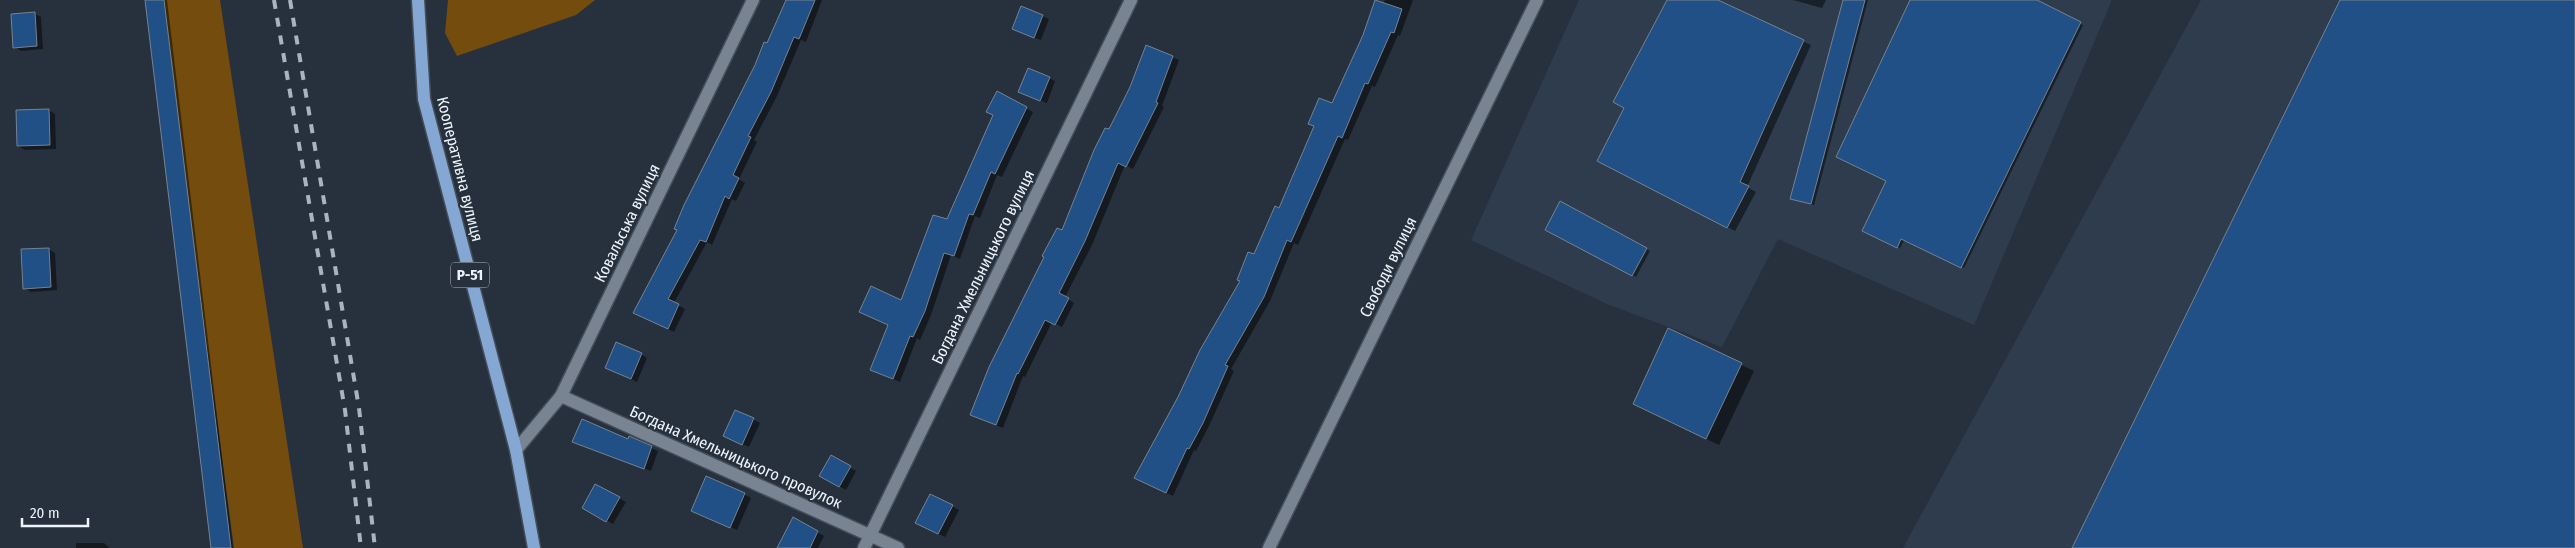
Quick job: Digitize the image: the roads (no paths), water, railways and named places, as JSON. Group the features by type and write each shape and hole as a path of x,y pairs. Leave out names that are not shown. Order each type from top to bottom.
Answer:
{"main road":[{"name":"Кооперативна вулиця","path":"418,0 424,99 516,450 534,548"}],"street":[{"name":"Ковальська вулиця","path":"516,450 561,396 753,0"},
{"name":"Богдана Хмельницького вулиця","path":"864,548 1131,0"},
{"name":"Свободи вулиця","path":"1269,548 1537,0"},
{"name":"Богдана Хмельницького провулок","path":"561,396 898,548"}],"railway":[{"path":"274,0 345,410 361,548"},
{"path":"290,0 359,408 375,548"}]}
